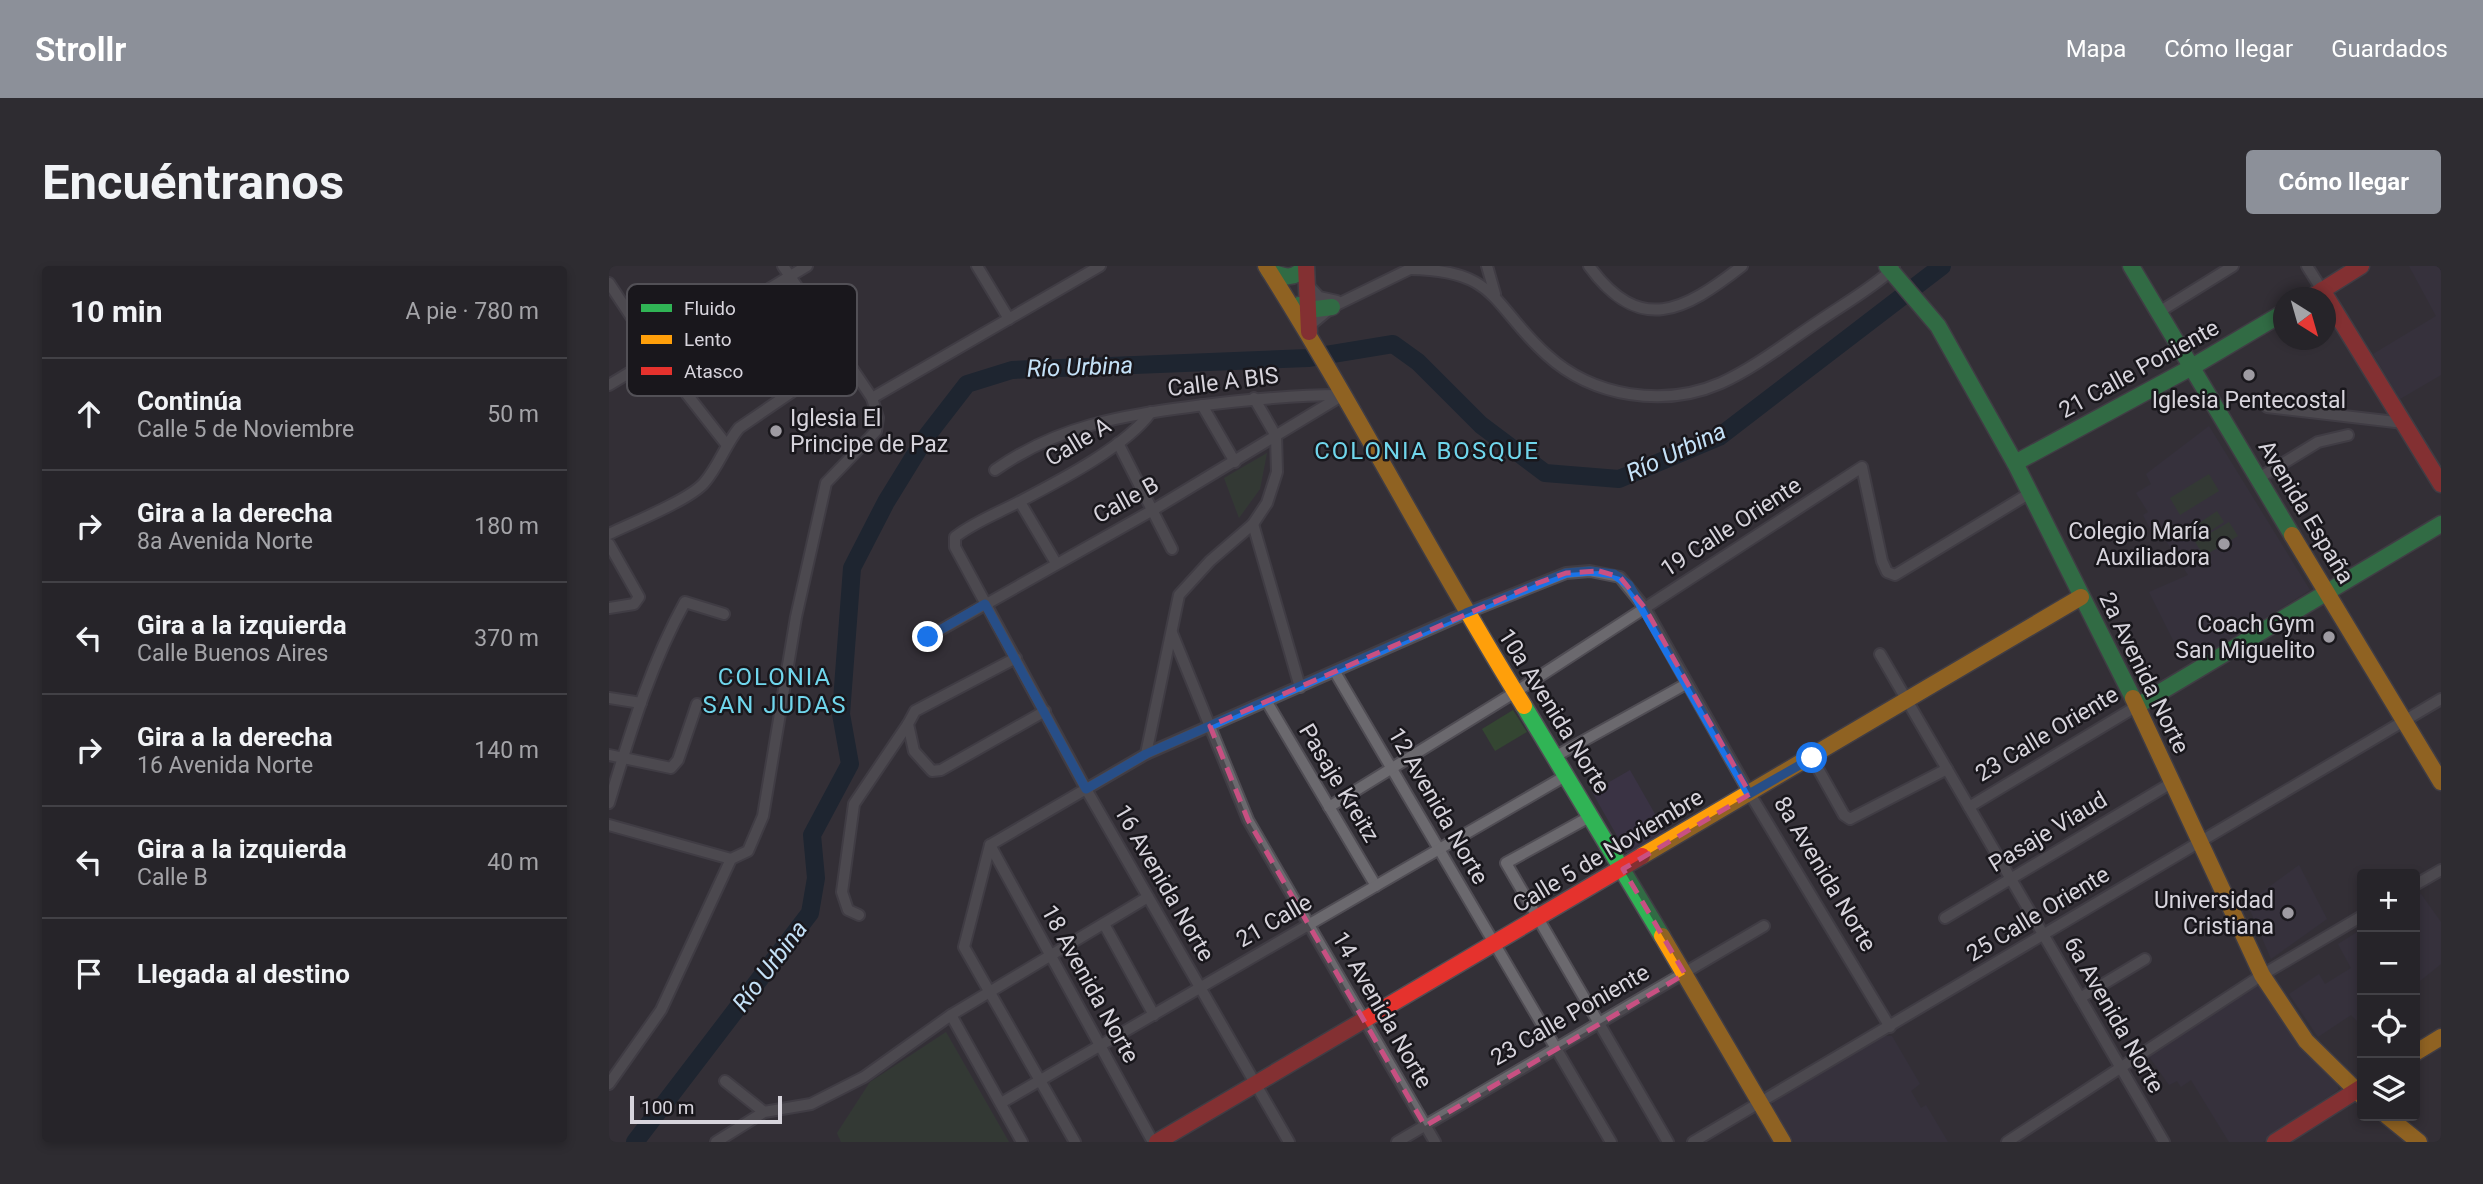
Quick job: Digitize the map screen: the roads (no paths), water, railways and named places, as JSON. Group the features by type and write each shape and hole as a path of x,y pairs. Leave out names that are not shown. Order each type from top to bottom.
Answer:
{"main road":[{"name":"Avenida España","path":"2131,266 2441,782"},
{"path":"2327,287 2361,266"},
{"path":"1268,268 1286,278 1306,271 1310,333"},
{"name":"10a Avenida Norte","path":"1268,268 1310,333 1466,613 1556,756 1783,1142"},
{"name":"2a Avenida Norte","path":"1894,271 1926,312 1977,393 2015,463 2137,706 2262,975 2306,1041 2357,1088"},
{"path":"1283,293 1308,308 1332,307"},
{"name":"21 Calle Poniente","path":"2015,463 2192,367 2273,319"},
{"path":"2336,323 2404,423 2441,484"},
{"path":"2328,593 2441,524"},
{"name":"23 Calle Oriente","path":"2137,706 2328,593"},
{"name":"Calle 5 de Noviembre","path":"1155,1142 1495,945 2081,597"},
{"path":"2420,1051 2441,1037"},
{"path":"2275,1142 2357,1093"},
{"path":"2393,1121 2419,1142"}],"street":[{"path":"767,284 787,271 807,266"},
{"path":"977,266 1009,319"},
{"path":"872,398 1100,266"},
{"path":"1487,266 1495,295"},
{"path":"1589,266 1614,295 1627,304 1661,311 1681,307 1698,298 1742,266"},
{"path":"2159,312 2234,266"},
{"path":"2307,266 2314,287"},
{"path":"1310,333 1332,307 1412,267 1455,274 1495,295 1546,355 1572,374 1603,389 1646,397 1685,394 1722,383 1894,271"},
{"path":"1306,271 1314,294 1324,300 1349,298"},
{"path":"609,283 627,310"},
{"path":"609,385 627,374"},
{"path":"609,825 731,859 748,852 763,816 796,617 826,483 876,431 878,418 872,398 857,377"},
{"name":"Calle A BIS","path":"995,470 1021,452 1110,418 1254,398 1343,395"},
{"name":"Calle B","path":"928,637 1153,510 1343,395"},
{"path":"688,396 726,444"},
{"path":"609,534 702,486 714,470 726,444 739,428 786,396"},
{"path":"1146,754 1179,595 1210,561 1253,524 1267,503 1277,472 1276,436 1254,398"},
{"path":"1202,405 1235,462"},
{"path":"2266,407 2404,423"},
{"name":"Calle A","path":"1020,502 1137,430 1151,412"},
{"path":"2259,478 2318,442 2348,435"},
{"path":"1118,443 1172,549"},
{"name":"19 Calle Oriente","path":"1329,807 1517,691 1862,467 1884,567 1895,575 2030,493"},
{"path":"1020,502 1056,564"},
{"name":"16 Avenida Norte","path":"1020,502 955,537 955,547 1086,789 1289,1142"},
{"path":"1253,524 1300,687"},
{"path":"609,544 639,597 634,604 609,608"},
{"name":"8a Avenida Norte","path":"1466,613 1566,573 1607,573 1625,581 1645,608 1749,794 1891,1027"},
{"path":"609,803 641,703 667,634 685,602 724,614"},
{"path":"1075,1142 964,947 990,845 1146,754 1466,613"},
{"name":"14 Avenida Norte","path":"1172,632 1248,820 1435,1142"},
{"name":"6a Avenida Norte","path":"1881,654 2121,1069 2158,1140"},
{"path":"859,915 848,910 842,892 854,804 915,711 1016,658"},
{"name":"12 Avenida Norte","path":"1335,672 1611,1142"},
{"path":"1556,756 1686,684"},
{"path":"609,698 641,703"},
{"name":"25 Calle Oriente","path":"1693,1142 2441,699"},
{"name":"Pasaje Kreitz","path":"1267,702 1376,886"},
{"path":"609,755 671,768 678,760 697,704"},
{"name":"23 Calle Oriente","path":"1969,807 2137,706"},
{"path":"908,724 914,751 932,771 941,770 1045,711"},
{"path":"1812,758 1844,815 1850,819 1947,769"},
{"name":"21 Calle","path":"1001,1103 1567,775"},
{"name":"Pasaje Viaud","path":"1945,918 2173,782"},
{"path":"1591,816 1506,863 1668,1142"},
{"name":"18 Avenida Norte","path":"990,845 1155,1142"},
{"path":"609,1084 661,1010 731,859"},
{"path":"2420,882 2441,870"},
{"path":"716,1142 764,1112 818,1101 864,1077 951,1015 1148,897"},
{"path":"2007,1142 2262,975 2357,919"},
{"path":"1104,924 1154,1014"},
{"name":"23 Calle Poniente","path":"1397,1142 1764,926"},
{"path":"2080,999 2144,959"},
{"path":"951,1015 1022,1142"},
{"path":"725,1081 764,1112"},
{"path":"1279,1142 1280,1128"}],"waterway":[{"name":"Río Urbina","path":"635,1142 810,913 816,878 812,835 850,764 841,714 852,568 886,502 926,437 967,384 1012,370 1308,358 1393,344 1418,362 1481,425 1545,473 1619,479 1719,437 1942,266"}],"place":[{"name":"Iglesia Pentecostal","path":"2249,375"},
{"name":"Iglesia El Principe de Paz","path":"776,431"},
{"name":"Colegio María Auxiliadora","path":"2224,544"},
{"name":"Coach Gym San Miguelito","path":"2329,637"},
{"name":"Universidad Cristiana","path":"2288,913"}],"district":[{"name":"COLONIA BOSQUE","path":"1427,451"},
{"name":"COLONIA SAN JUDAS","path":"775,691"}]}
